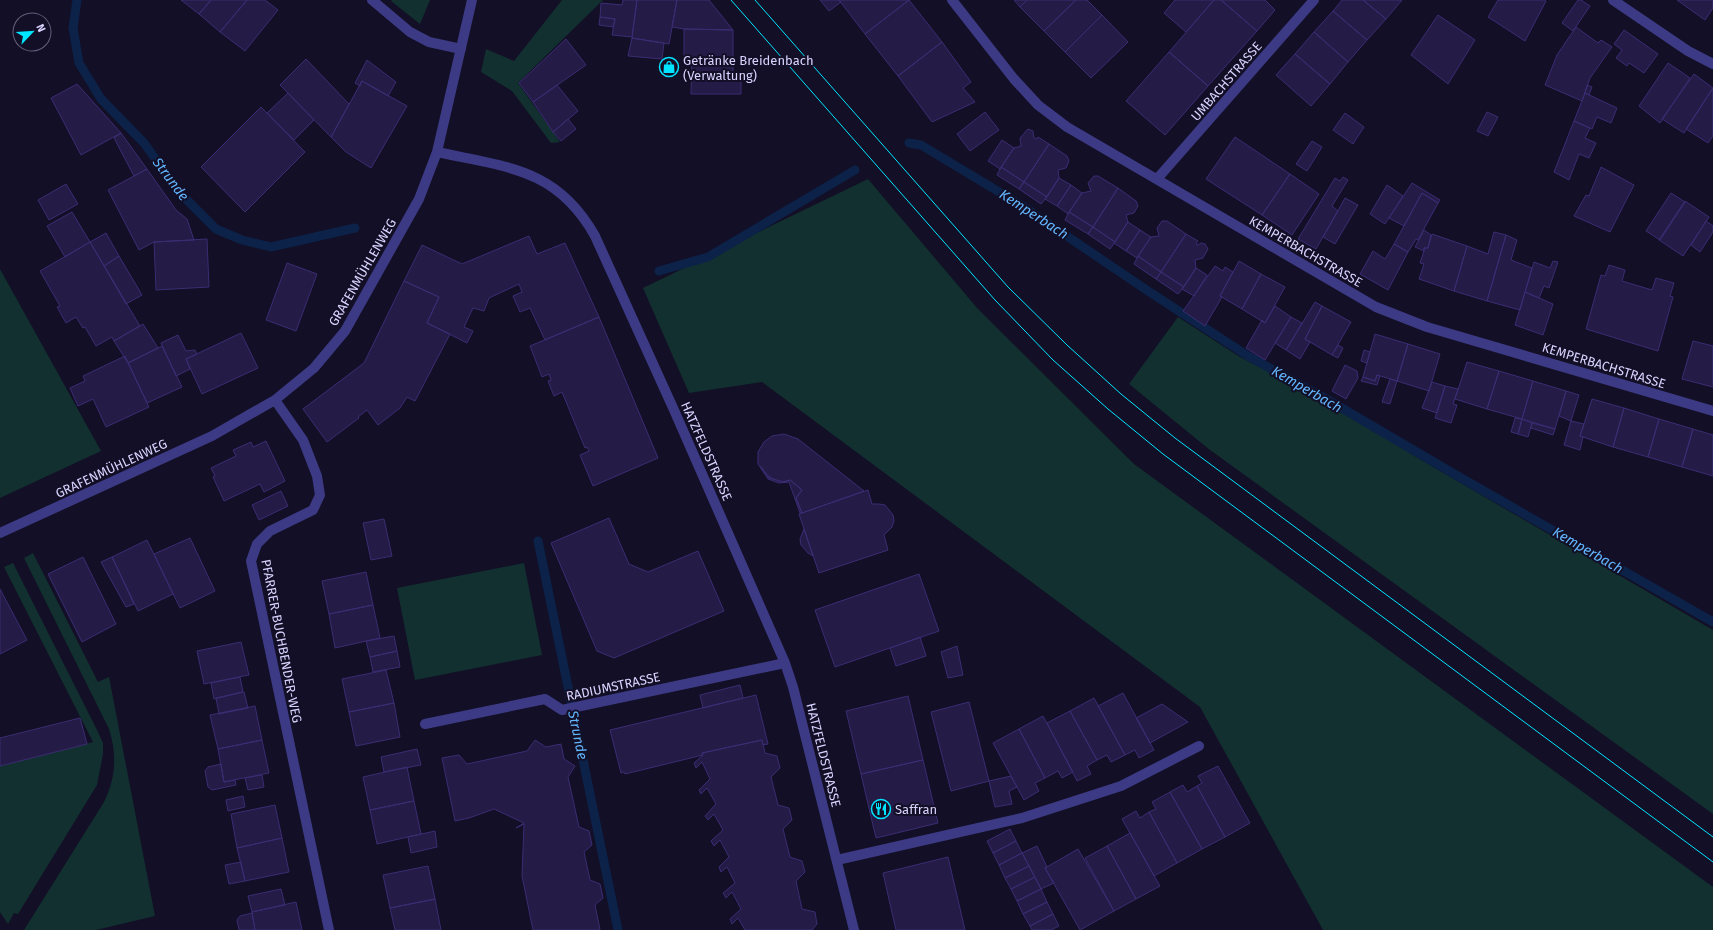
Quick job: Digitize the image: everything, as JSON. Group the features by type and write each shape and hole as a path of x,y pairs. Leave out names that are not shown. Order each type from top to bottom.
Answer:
{"street":[{"path":"372,0 410,32 429,42 461,49"},
{"name":"GRAFENMÜHLENWEG","path":"0,534 212,436 275,400 314,368 346,331 419,199 437,152 472,0"},
{"name":"KEMPERBACHSTRASSE","path":"952,0 1014,79 1038,105 1067,127 1376,307 1427,327 1713,411"},
{"name":"UMBACHSTRASSE","path":"1157,179 1314,0"},
{"path":"1613,0 1688,51 1713,64"},
{"name":"HATZFELDSTRASSE","path":"437,152 510,168 530,174 546,182 576,207 596,236 668,395 785,663 793,686 854,930"},
{"name":"PFARRER-BUCHBENDER-WEG","path":"275,400 303,440 317,476 320,494 313,510 270,531 256,544 251,561 329,930"},
{"name":"RADIUMSTRASSE","path":"425,724 545,699 562,710 785,663"},
{"path":"837,860 1022,818 1121,786 1199,746"}],"green space":[{"path":"430,0 420,24 391,1"},
{"path":"562,0 603,0 518,83 560,142 551,143 512,91 481,72 486,49 514,61"},
{"path":"868,179 978,309 1134,464 1713,887 1713,930 1323,930 1200,707 762,382 689,393 643,288"},
{"path":"0,269 101,451 0,498"},
{"path":"1178,317 1240,357 1327,402 1423,461 1713,630 1713,814 1210,450 1129,384"},
{"path":"33,553 98,682 109,677 155,916 96,930 24,930 104,802 111,784 114,766 112,738 109,729 24,558"},
{"path":"13,563 97,730 103,743 103,754 97,785 18,914 14,913 8,924 0,912 0,766 93,742 4,567"},
{"path":"524,563 542,655 415,680 397,588"}],"building":[{"path":"181,0 211,0 199,14"},
{"path":"211,0 247,0 220,32 199,14"},
{"path":"247,0 265,0 278,10 245,51 220,32"},
{"path":"623,0 637,0 632,37 612,35 615,19 600,17 601,3 622,5"},
{"path":"637,0 677,0 669,44 632,38"},
{"path":"677,0 709,0 733,30 684,29 672,27"},
{"path":"820,0 839,0 841,2 829,11"},
{"path":"839,0 909,0 865,34"},
{"path":"909,0 942,42 898,76 865,34"},
{"path":"1014,0 1027,0 1020,7"},
{"path":"1027,0 1076,0 1044,31 1020,7"},
{"path":"1076,0 1087,0 1102,15 1065,52 1044,31"},
{"path":"1175,0 1214,0 1186,32 1164,13"},
{"path":"1214,0 1221,0 1257,31 1208,86 1169,52"},
{"path":"1221,0 1265,0 1275,10 1257,31"},
{"path":"1342,0 1363,0 1386,19 1367,40 1333,11"},
{"path":"1363,0 1402,0 1386,19"},
{"path":"1498,0 1546,1 1525,41 1488,17"},
{"path":"1578,0 1581,0 1590,6 1573,31 1562,23"},
{"path":"1677,0 1713,0 1713,8 1705,20"},
{"path":"1333,11 1367,40 1348,62 1314,32"},
{"path":"1102,15 1128,42 1091,78 1065,52"},
{"path":"1438,15 1475,40 1448,84 1411,55"},
{"path":"600,17 615,19 613,27 599,25"},
{"path":"1576,27 1598,43 1601,40 1612,47 1590,78 1582,101 1545,85 1557,55"},
{"path":"684,29 733,30 733,58 684,57"},
{"path":"1624,30 1658,54 1644,73 1629,63 1627,66 1616,58 1622,50 1614,44"},
{"path":"1314,32 1348,62 1330,84 1295,54"},
{"path":"632,38 664,43 662,59 628,56"},
{"path":"566,39 586,65 533,102 519,83"},
{"path":"942,42 971,82 963,88 975,102 932,122 898,76"},
{"path":"1169,52 1208,86 1165,135 1126,101"},
{"path":"1295,54 1330,84 1311,106 1276,75"},
{"path":"692,57 733,58 733,80 741,80 741,94 691,94"},
{"path":"306,59 349,104 331,137 280,85"},
{"path":"367,60 396,82 388,96 362,81 360,86 355,83"},
{"path":"1668,63 1690,78 1660,123 1639,106"},
{"path":"1694,74 1713,88 1684,133 1662,119"},
{"path":"362,81 407,106 371,168 346,152 331,137"},
{"path":"77,84 121,133 81,155 51,98"},
{"path":"557,85 578,111 553,132 533,102"},
{"path":"1587,85 1592,87 1589,95 1585,93"},
{"path":"1713,88 1713,136 1708,143 1686,129"},
{"path":"288,93 314,120 294,140 267,113"},
{"path":"1585,93 1617,108 1611,123 1597,117 1592,129 1574,121"},
{"path":"261,107 305,152 245,212 201,167"},
{"path":"985,112 999,130 970,151 957,134"},
{"path":"1487,112 1498,117 1488,136 1477,131"},
{"path":"1345,113 1364,127 1353,144 1333,130"},
{"path":"568,119 576,129 561,141 553,132"},
{"path":"1574,121 1590,128 1585,138 1596,143 1589,158 1579,154 1569,180 1554,172"},
{"path":"1028,129 1033,131 1034,138 1036,139 1038,137 1049,144 1024,182 1001,167 1014,148 1021,146 1020,138"},
{"path":"121,133 147,169 134,176 114,138"},
{"path":"1235,137 1290,174 1262,215 1206,179"},
{"path":"1002,140 1014,148 1000,169 988,161"},
{"path":"1312,141 1322,147 1307,171 1296,164"},
{"path":"1049,144 1067,156 1069,161 1066,168 1058,170 1059,178 1047,197 1024,182"},
{"path":"1001,167 1024,182 1019,189 997,175"},
{"path":"1601,167 1634,185 1610,232 1574,216 1586,195 1589,196"},
{"path":"147,169 176,210 187,219 194,240 154,242 139,250 108,190"},
{"path":"1290,174 1319,194 1292,235 1262,215"},
{"path":"1094,176 1098,176 1118,188 1093,227 1069,212 1082,193 1091,191 1088,183"},
{"path":"1343,177 1348,180 1332,206 1338,211 1316,249 1298,239 1335,178 1340,181"},
{"path":"1059,178 1071,185 1057,206 1045,199"},
{"path":"1024,182 1047,197 1041,204 1019,189"},
{"path":"1412,183 1440,200 1438,203 1422,193 1404,226 1389,218"},
{"path":"66,184 78,204 49,220 38,200"},
{"path":"1071,185 1082,193 1068,214 1057,206"},
{"path":"1387,185 1403,196 1385,224 1370,214"},
{"path":"1118,188 1136,201 1138,206 1134,213 1126,215 1128,222 1115,242 1093,227"},
{"path":"1422,193 1438,203 1418,240 1416,239 1408,252 1394,244"},
{"path":"1671,193 1685,202 1660,240 1646,231"},
{"path":"1345,198 1358,205 1335,244 1323,237"},
{"path":"1685,201 1709,217 1683,256 1659,240"},
{"path":"72,212 90,242 65,257 47,226"},
{"path":"1069,212 1093,227 1088,234 1065,220"},
{"path":"1162,221 1167,221 1186,234 1161,272 1138,256 1151,237 1159,236 1157,228"},
{"path":"1706,221 1713,226 1713,232 1700,252 1691,245"},
{"path":"1128,222 1140,230 1126,251 1114,243"},
{"path":"1093,227 1115,242 1110,249 1088,234"},
{"path":"1140,230 1151,237 1137,258 1126,251"},
{"path":"1424,230 1431,235 1428,248 1424,248 1424,251 1415,247"},
{"path":"1494,232 1506,235 1487,301 1454,291 1467,246 1488,254"},
{"path":"106,233 119,256 104,266 90,242"},
{"path":"1186,234 1198,241 1196,244 1205,244 1208,249 1203,258 1195,260 1196,268 1184,287 1161,272"},
{"path":"1432,234 1467,246 1454,291 1419,279 1424,264 1420,263 1424,248 1428,248"},
{"path":"1506,235 1517,240 1511,260 1532,268 1520,310 1487,301"},
{"path":"529,236 537,254 565,243 599,317 545,340 530,308 520,312 513,296 522,292 519,284 489,298 484,311 473,308 464,327 473,331 467,343 427,323 439,297 404,281 422,245 462,264"},
{"path":"207,239 209,287 156,290 154,242"},
{"path":"90,242 140,326 114,341 112,337 96,346 85,327 83,328 76,317 66,323 57,307 60,306 40,271"},
{"path":"1394,244 1408,252 1388,290 1360,274 1373,251 1385,259"},
{"path":"119,256 142,295 126,304 104,266"},
{"path":"1138,256 1161,272 1156,279 1134,264"},
{"path":"1239,261 1261,274 1242,309 1220,296"},
{"path":"1553,261 1558,262 1549,288 1544,286 1539,298 1525,292 1534,262 1550,268"},
{"path":"287,263 317,274 296,331 266,320"},
{"path":"1609,265 1625,270 1622,281 1652,290 1656,278 1674,283 1670,296 1673,297 1658,351 1586,329 1601,275 1605,276"},
{"path":"1215,266 1223,271 1225,267 1233,272 1220,296 1222,297 1205,326 1183,311"},
{"path":"1196,268 1207,275 1194,296 1182,289"},
{"path":"1161,272 1184,287 1178,294 1156,279"},
{"path":"1261,274 1285,287 1265,323 1242,309"},
{"path":"404,281 439,297 427,323 450,334 415,401 407,397 400,408 378,425 367,410 358,417 359,418 327,442 303,409 364,363"},
{"path":"1525,292 1553,304 1543,335 1515,325"},
{"path":"1315,302 1322,306 1305,339 1310,342 1300,359 1286,350"},
{"path":"1275,306 1291,317 1265,360 1246,348 1262,320 1265,323"},
{"path":"1322,306 1351,322 1332,355 1305,339"},
{"path":"599,317 658,458 593,486 580,455 589,451 587,447 585,448 562,392 554,396 548,381 551,380 549,374 542,377 530,346"},
{"path":"1291,317 1302,323 1286,350 1275,343"},
{"path":"143,324 158,348 128,363 114,341"},
{"path":"241,333 258,368 202,394 186,359"},
{"path":"1375,334 1408,344 1397,381 1377,375 1375,381 1363,377"},
{"path":"178,335 186,351 195,350 197,354 186,359 190,369 176,376 161,343"},
{"path":"1693,341 1713,346 1713,387 1682,379"},
{"path":"1408,344 1440,354 1429,391 1397,381"},
{"path":"1338,345 1343,348 1338,358 1332,355"},
{"path":"162,346 182,387 147,403 128,363"},
{"path":"1364,350 1370,352 1367,363 1361,361"},
{"path":"125,356 149,407 106,427 93,399 78,406 70,388 85,381 83,376"},
{"path":"1467,362 1499,371 1487,409 1455,399"},
{"path":"1345,365 1357,371 1358,378 1346,399 1332,391"},
{"path":"1499,371 1533,381 1522,419 1487,409"},
{"path":"1377,375 1380,376 1377,385 1361,381 1363,377 1375,381"},
{"path":"1390,379 1397,381 1390,404 1382,402"},
{"path":"1533,381 1566,391 1555,429 1522,419"},
{"path":"1432,382 1445,386 1437,413 1422,408"},
{"path":"1445,386 1458,389 1453,404 1457,405 1451,423 1435,418"},
{"path":"1566,391 1579,395 1571,421 1559,416"},
{"path":"1592,399 1624,408 1613,447 1580,436"},
{"path":"1624,408 1659,419 1648,457 1613,447"},
{"path":"1515,418 1522,419 1518,434 1511,432"},
{"path":"1522,419 1532,423 1528,437 1518,434"},
{"path":"1659,419 1693,429 1682,467 1648,457"},
{"path":"1571,421 1584,424 1580,436 1583,437 1580,450 1564,445"},
{"path":"1532,423 1555,429 1553,435 1531,428"},
{"path":"1693,429 1713,435 1713,476 1682,467"},
{"path":"784,434 798,439 864,491 802,513 796,498 802,490 790,480 783,482 769,478 758,464 758,452 764,442 772,436"},
{"path":"266,441 285,481 264,492 260,484 224,501 213,477 215,476 211,468 236,456 233,450 251,442 253,447"},
{"path":"760,467 773,479 783,482 790,480 802,490 796,498 802,513 800,513 789,482 779,483 768,479"},
{"path":"868,490 872,504 885,505 893,515 894,521 892,527 884,535 888,550 819,573 799,514"},
{"path":"281,491 288,506 259,520 252,505"},
{"path":"609,518 629,564 648,572 698,551 724,611 614,658 597,651 551,543"},
{"path":"384,519 392,556 371,560 363,523"},
{"path":"804,529 813,556 801,545 800,539"},
{"path":"190,538 215,591 180,608 154,554"},
{"path":"147,540 173,594 138,611 112,557"},
{"path":"83,557 116,624 82,642 48,574"},
{"path":"112,557 134,604 126,607 101,562"},
{"path":"366,572 373,605 329,614 322,581"},
{"path":"919,574 939,631 835,667 815,610"},
{"path":"0,589 27,640 0,654"},
{"path":"373,605 380,638 335,648 329,614"},
{"path":"394,636 397,651 370,657 366,641"},
{"path":"920,637 926,656 896,666 890,648"},
{"path":"241,642 249,675 204,684 197,651"},
{"path":"957,646 963,675 948,678 941,652"},
{"path":"397,651 400,667 373,672 370,657"},
{"path":"386,670 394,703 349,712 342,679"},
{"path":"240,677 243,692 214,699 211,683"},
{"path":"740,685 743,698 703,708 700,695"},
{"path":"244,692 248,708 219,714 216,698"},
{"path":"1123,693 1154,750 1139,758 1135,750 1125,755 1098,706"},
{"path":"756,695 768,744 763,745 762,740 702,753 703,755 625,774 624,772 621,773 610,730"},
{"path":"908,696 923,760 861,774 846,711"},
{"path":"1094,698 1125,755 1111,762 1107,755 1097,760 1070,711"},
{"path":"969,702 989,781 951,791 931,712"},
{"path":"394,703 400,737 356,746 349,712"},
{"path":"1162,704 1188,722 1150,743 1136,718"},
{"path":"255,706 262,740 218,749 210,715"},
{"path":"1070,711 1097,760 1087,766 1091,774 1077,781 1047,723"},
{"path":"1043,716 1073,772 1062,778 1058,771 1045,778 1019,729"},
{"path":"80,718 87,744 0,766 0,738"},
{"path":"1019,729 1045,778 1035,783 1039,791 1024,800 993,743"},
{"path":"262,740 269,773 224,782 218,749"},
{"path":"535,740 546,747 561,744 564,759 575,766 568,777 579,827 589,831 592,845 584,852 590,880 600,884 603,898 595,905 600,930 533,930 522,876 524,824 516,828 524,823 494,809 469,818 455,821 442,758 459,755 467,764 527,751"},
{"path":"762,740 765,753 777,756 780,768 771,777 778,805 789,808 792,820 783,829 790,857 802,861 805,872 796,881 802,909 815,912 817,924 812,930 745,930 738,918 732,924 730,919 741,909 732,892 726,898 723,893 735,883 727,867 721,872 719,867 729,857 720,840 714,846 711,841 723,830 714,814 708,820 705,816 716,804 707,788 701,794 699,790 710,779 702,762 696,768 694,763 703,755 702,753"},
{"path":"417,749 421,765 384,772 381,757"},
{"path":"923,760 938,823 876,838 861,774"},
{"path":"221,764 224,782 235,780 236,785 212,790 208,787 205,771 208,767"},
{"path":"1218,766 1250,823 1225,837 1197,786 1202,783 1198,776"},
{"path":"407,767 414,801 370,810 363,777"},
{"path":"262,775 264,787 248,790 245,778"},
{"path":"1011,776 1017,787 1009,791 1012,804 995,807 989,781"},
{"path":"1183,785 1187,792 1197,786 1225,837 1202,849 1170,792"},
{"path":"1170,792 1202,849 1177,863 1149,812 1156,809 1152,802"},
{"path":"243,796 245,807 228,811 226,800"},
{"path":"414,801 421,834 377,844 370,810"},
{"path":"275,805 282,838 237,848 231,814"},
{"path":"1136,811 1140,818 1149,812 1177,863 1154,876 1122,819"},
{"path":"1010,829 1016,841 993,853 987,841"},
{"path":"435,831 437,847 411,853 408,837"},
{"path":"1130,833 1160,886 1136,899 1107,846"},
{"path":"282,838 289,872 245,881 237,848"},
{"path":"1016,841 1022,853 999,865 993,853"},
{"path":"1037,846 1047,867 1045,868 1054,883 1041,889 1022,853"},
{"path":"1107,846 1136,899 1114,911 1085,858"},
{"path":"1078,849 1114,911 1080,930 1045,868"},
{"path":"1022,853 1029,866 1005,878 999,865"},
{"path":"948,857 965,930 896,930 883,873"},
{"path":"241,862 245,881 229,884 225,865"},
{"path":"428,866 435,899 390,908 383,875"},
{"path":"1029,866 1035,877 1011,889 1005,878"},
{"path":"1035,877 1041,889 1017,901 1011,889"},
{"path":"281,889 285,905 252,912 248,896"},
{"path":"1041,889 1047,902 1023,914 1017,901"},
{"path":"435,899 441,930 395,930 390,908"},
{"path":"296,902 302,930 255,930 252,912"},
{"path":"1047,902 1053,914 1030,926 1023,914"},
{"path":"252,913 255,930 239,930 237,920 240,916"},
{"path":"1053,914 1059,926 1051,930 1032,930 1030,926"}],"waterway":[{"name":"Strunde","path":"77,0 73,28 79,63 101,99 144,143 179,192 216,229 242,240 271,247 355,228"},
{"name":"Kemperbach","path":"909,143 921,145 1021,205 1148,291 1248,356 1328,400 1713,622"},
{"name":"Kemperbach","path":"659,271 708,257 855,170"},
{"name":"Strunde","path":"538,541 618,930"}],"tram line":[{"path":"731,0 995,300 1053,360 1108,409 1163,454 1713,862"},
{"path":"755,0 1008,287 1067,345 1121,394 1175,438 1713,837"}],"place":[{"name":"Getränke Breidenbach (Verwaltung)","path":"669,67"},
{"name":"Saffran","path":"881,809"}]}
